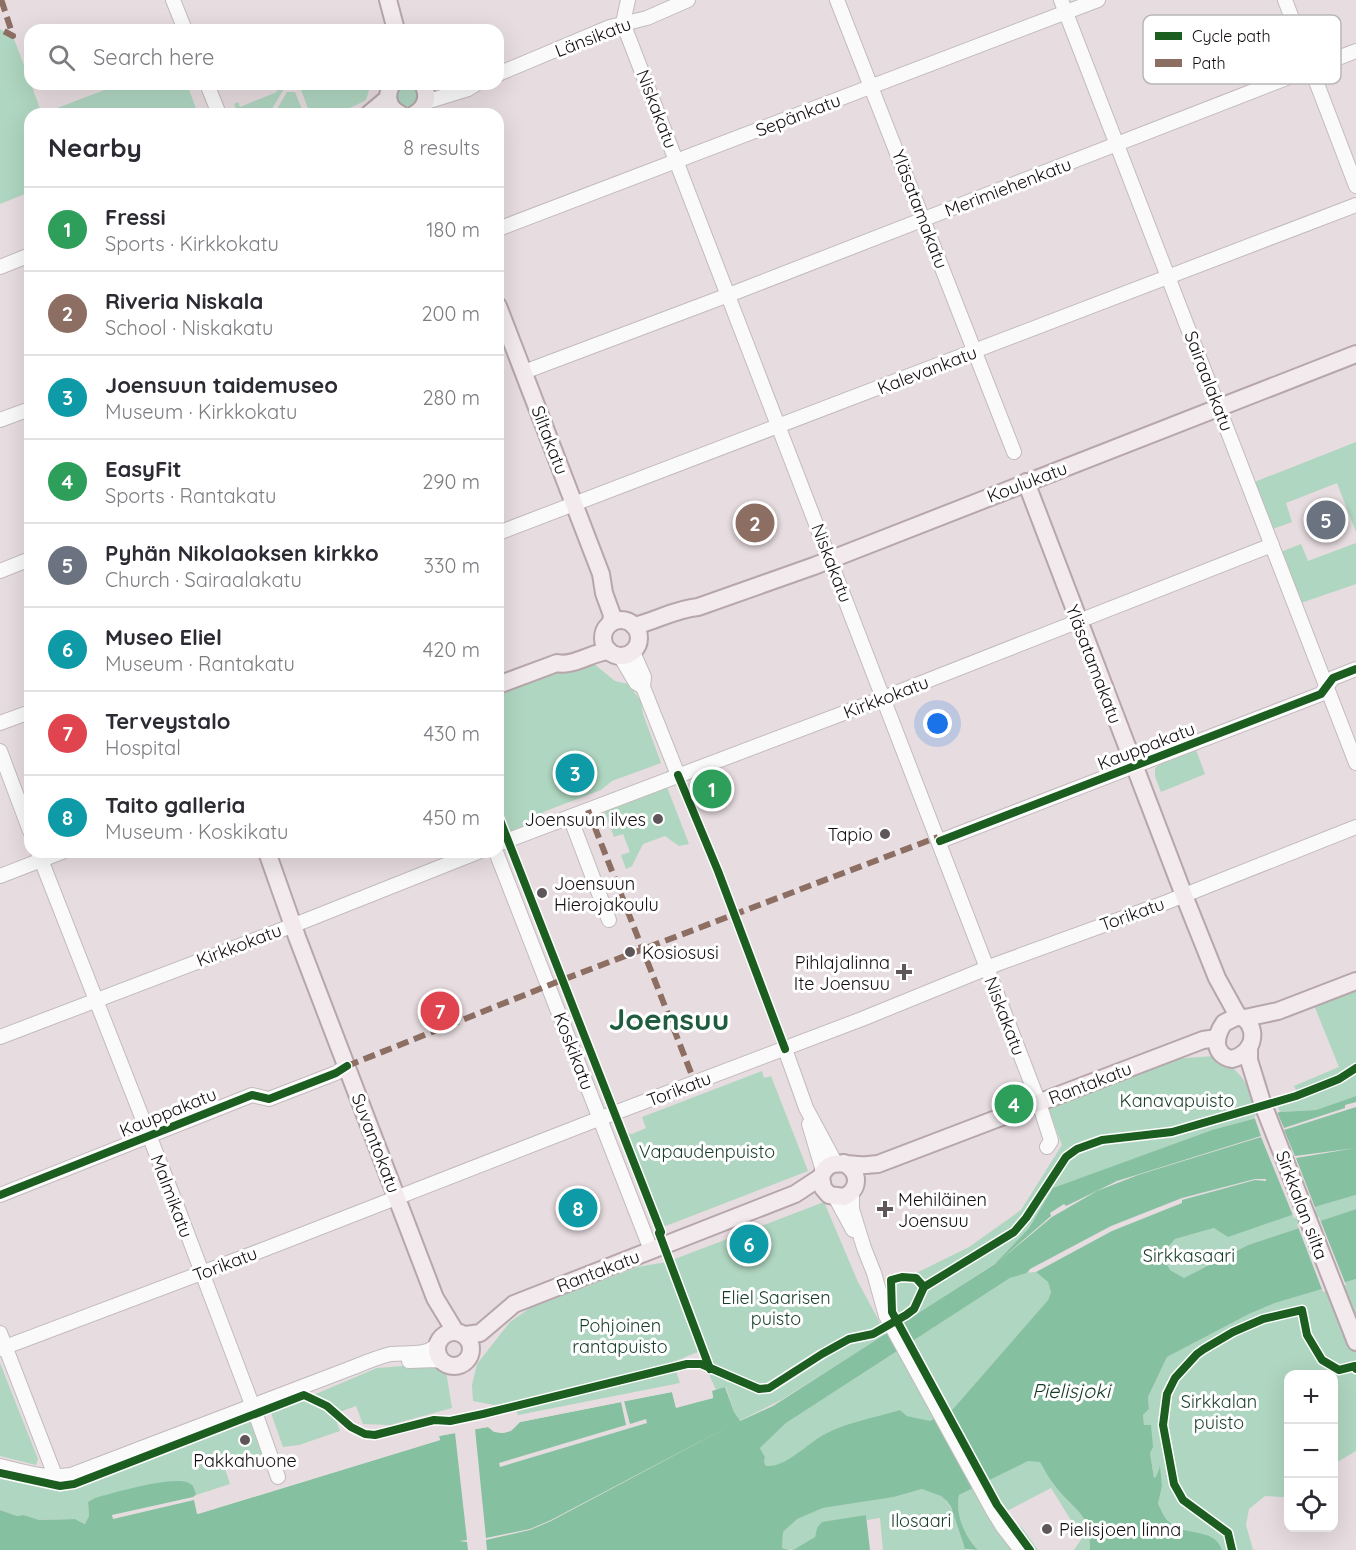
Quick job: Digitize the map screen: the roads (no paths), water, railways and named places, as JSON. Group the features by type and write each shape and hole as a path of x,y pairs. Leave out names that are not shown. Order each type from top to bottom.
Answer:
{"main road":[{"path":"382,0 386,24"},
{"path":"388,0 394,24"},
{"path":"390,91 393,108"},
{"path":"374,108 390,91"},
{"name":"Siltakatu","path":"504,321 602,574 604,593 622,638"},
{"name":"Koulukatu","path":"504,683 557,663 563,665 596,653 652,621 684,608 698,607 831,559 1356,354"},
{"name":"Yläsatamakatu","path":"1026,483 1133,767 1217,978 1229,1035 1249,1022 1250,1042"},
{"name":"Suvantokatu","path":"269,858 450,1337"},
{"name":"Rantakatu","path":"450,1337 480,1333 507,1308 534,1295 795,1194 831,1168 878,1164 1166,1054 1204,1052 1229,1035 1278,1011 1356,981"},
{"name":"Rantakatu","path":"1229,1035 1245,1053 1262,1023 1278,1011"},
{"path":"1229,1035 1245,1075 1261,1100"},
{"path":"1250,1042 1249,1060 1261,1100"},
{"name":"Sirkkalan silta","path":"1261,1100 1356,1342"},
{"name":"Rantakatu","path":"854,1190 864,1176 878,1164"},
{"path":"851,1167 855,1173 854,1190 844,1197 832,1196 823,1188 831,1168 851,1167"},
{"name":"Rantakatu","path":"795,1194 832,1196"},
{"name":"Rantakatu","path":"472,1353 495,1334 516,1308 534,1295"},
{"path":"450,1337 470,1340 472,1353 465,1363 459,1366 443,1362 439,1356 450,1337"}],"street":[{"path":"173,0 183,24"},
{"path":"623,23 628,0"},
{"name":"Länsikatu","path":"504,72 623,23 646,18 688,0"},
{"name":"Yläsatamakatu","path":"837,0 1014,452"},
{"name":"Sepänkatu","path":"504,227 872,87 1064,6 1098,0"},
{"path":"1285,0 1291,15"},
{"name":"Sairaalakatu","path":"1064,6 1356,763"},
{"name":"Niskakatu","path":"623,23 1039,1103 1050,1137 1047,1147"},
{"name":"Merimiehenkatu","path":"1341,57 1356,51"},
{"name":"Merimiehenkatu","path":"524,372 1271,84"},
{"path":"1318,84 1356,186"},
{"path":"210,90 218,108"},
{"path":"422,102 440,90"},
{"path":"422,102 464,90"},
{"name":"Kalevankatu","path":"504,531 1356,205"},
{"path":"0,267 24,257"},
{"path":"0,420 24,411"},
{"name":"Kirkkokatu","path":"504,842 883,698 1272,545"},
{"path":"0,571 24,561"},
{"name":"Siltakatu","path":"622,638 636,683 643,687 678,775"},
{"name":"Kauppakatu","path":"940,841 1321,694 1333,678 1356,669"},
{"path":"0,723 24,714"},
{"path":"0,751 24,815"},
{"path":"570,817 609,920"},
{"name":"Torikatu","path":"3,1348 785,1049 1356,826"},
{"path":"0,876 36,858"},
{"name":"Malmikatu","path":"41,858 253,1406 278,1477"},
{"name":"Kirkkokatu","path":"0,1037 463,858"},
{"name":"Koskikatu","path":"498,858 651,1250"},
{"path":"785,1049 831,1168"},
{"name":"Kauppakatu","path":"0,1195 252,1095 269,1099 336,1073 347,1066"},
{"path":"854,1190 852,1209 886,1316 980,1488 1003,1527 1022,1550"},
{"path":"832,1196 864,1248"},
{"path":"0,1333 3,1348 56,1478"},
{"name":"Rantakatu","path":"0,1466 56,1478 71,1475 374,1360 389,1355 424,1352 450,1337"},
{"name":"Rantakatu","path":"374,1360 443,1362"}],"water":[{"name":"Pielisjoki","path":"1356,1096 1356,1195 1228,1237 1214,1228 1175,1239 1169,1246 1166,1262 1170,1270 1184,1278 1248,1245 1356,1209 1356,1279 1275,1303 1167,1357 1148,1397 1149,1409 1143,1415 1144,1425 1151,1425 1153,1447 1150,1453 1154,1478 1160,1466 1162,1486 1158,1504 1174,1526 1212,1538 1222,1550 1090,1550 1087,1527 1080,1513 1062,1495 1040,1462 1028,1461 959,1495 958,1510 962,1525 978,1550 965,1549 947,1501 941,1496 922,1489 894,1497 823,1508 797,1519 783,1532 782,1548 790,1550 0,1550 0,1510 39,1520 75,1519 85,1524 89,1516 88,1502 95,1498 143,1486 182,1481 191,1484 194,1488 198,1514 440,1440 439,1436 488,1427 501,1433 513,1429 520,1422 672,1392 676,1407 713,1398 712,1391 725,1387 734,1412 740,1421 773,1406 995,1264 1029,1228 1053,1188 1212,1130 1280,1112 1316,1110","holes":["1036,1272 1048,1282 1051,1292 1048,1300 953,1409 930,1421 907,1416 900,1410 851,1423 823,1435 781,1463 766,1466 765,1457 760,1448 786,1423 1010,1278"]},
{"path":"866,1515 870,1550 793,1550 815,1537 817,1528 822,1522"}],"place":[{"name":"Pyhän Nikolaoksen kirkko","path":"1326,520"},
{"name":"Riveria Niskala","path":"755,523"},
{"name":"Joensuun taidemuseo","path":"575,773"},
{"name":"Fressi","path":"712,789"},
{"name":"Joensuun ilves","path":"658,819"},
{"name":"Tapio","path":"885,834"},
{"name":"Joensuun Hierojakoulu","path":"542,893"},
{"name":"Kosiosusi","path":"630,952"},
{"name":"Pihlajalinna Ite Joensuu","path":"904,972"},
{"name":"Terveystalo","path":"440,1011"},
{"name":"EasyFit","path":"1014,1104"},
{"name":"Taito galleria","path":"578,1208"},
{"name":"Mehiläinen Joensuu","path":"885,1209"},
{"name":"Museo Eliel","path":"749,1244"},
{"name":"Pakkahuone","path":"245,1440"},
{"name":"Pielisjoen linna","path":"1047,1529"}],"district":[{"name":"Joensuu","path":"669,1019"}],"park label":[{"name":"Kanavapuisto","path":"1177,1100"},
{"name":"Vapaudenpuisto","path":"707,1151"},
{"name":"Sirkkasaari","path":"1189,1255"},
{"name":"Eliel Saarisen puisto","path":"776,1307"},
{"name":"Pohjoinen rantapuisto","path":"620,1335"},
{"name":"Sirkkalan puisto","path":"1219,1411"},
{"name":"Ilosaari","path":"921,1520"}]}
